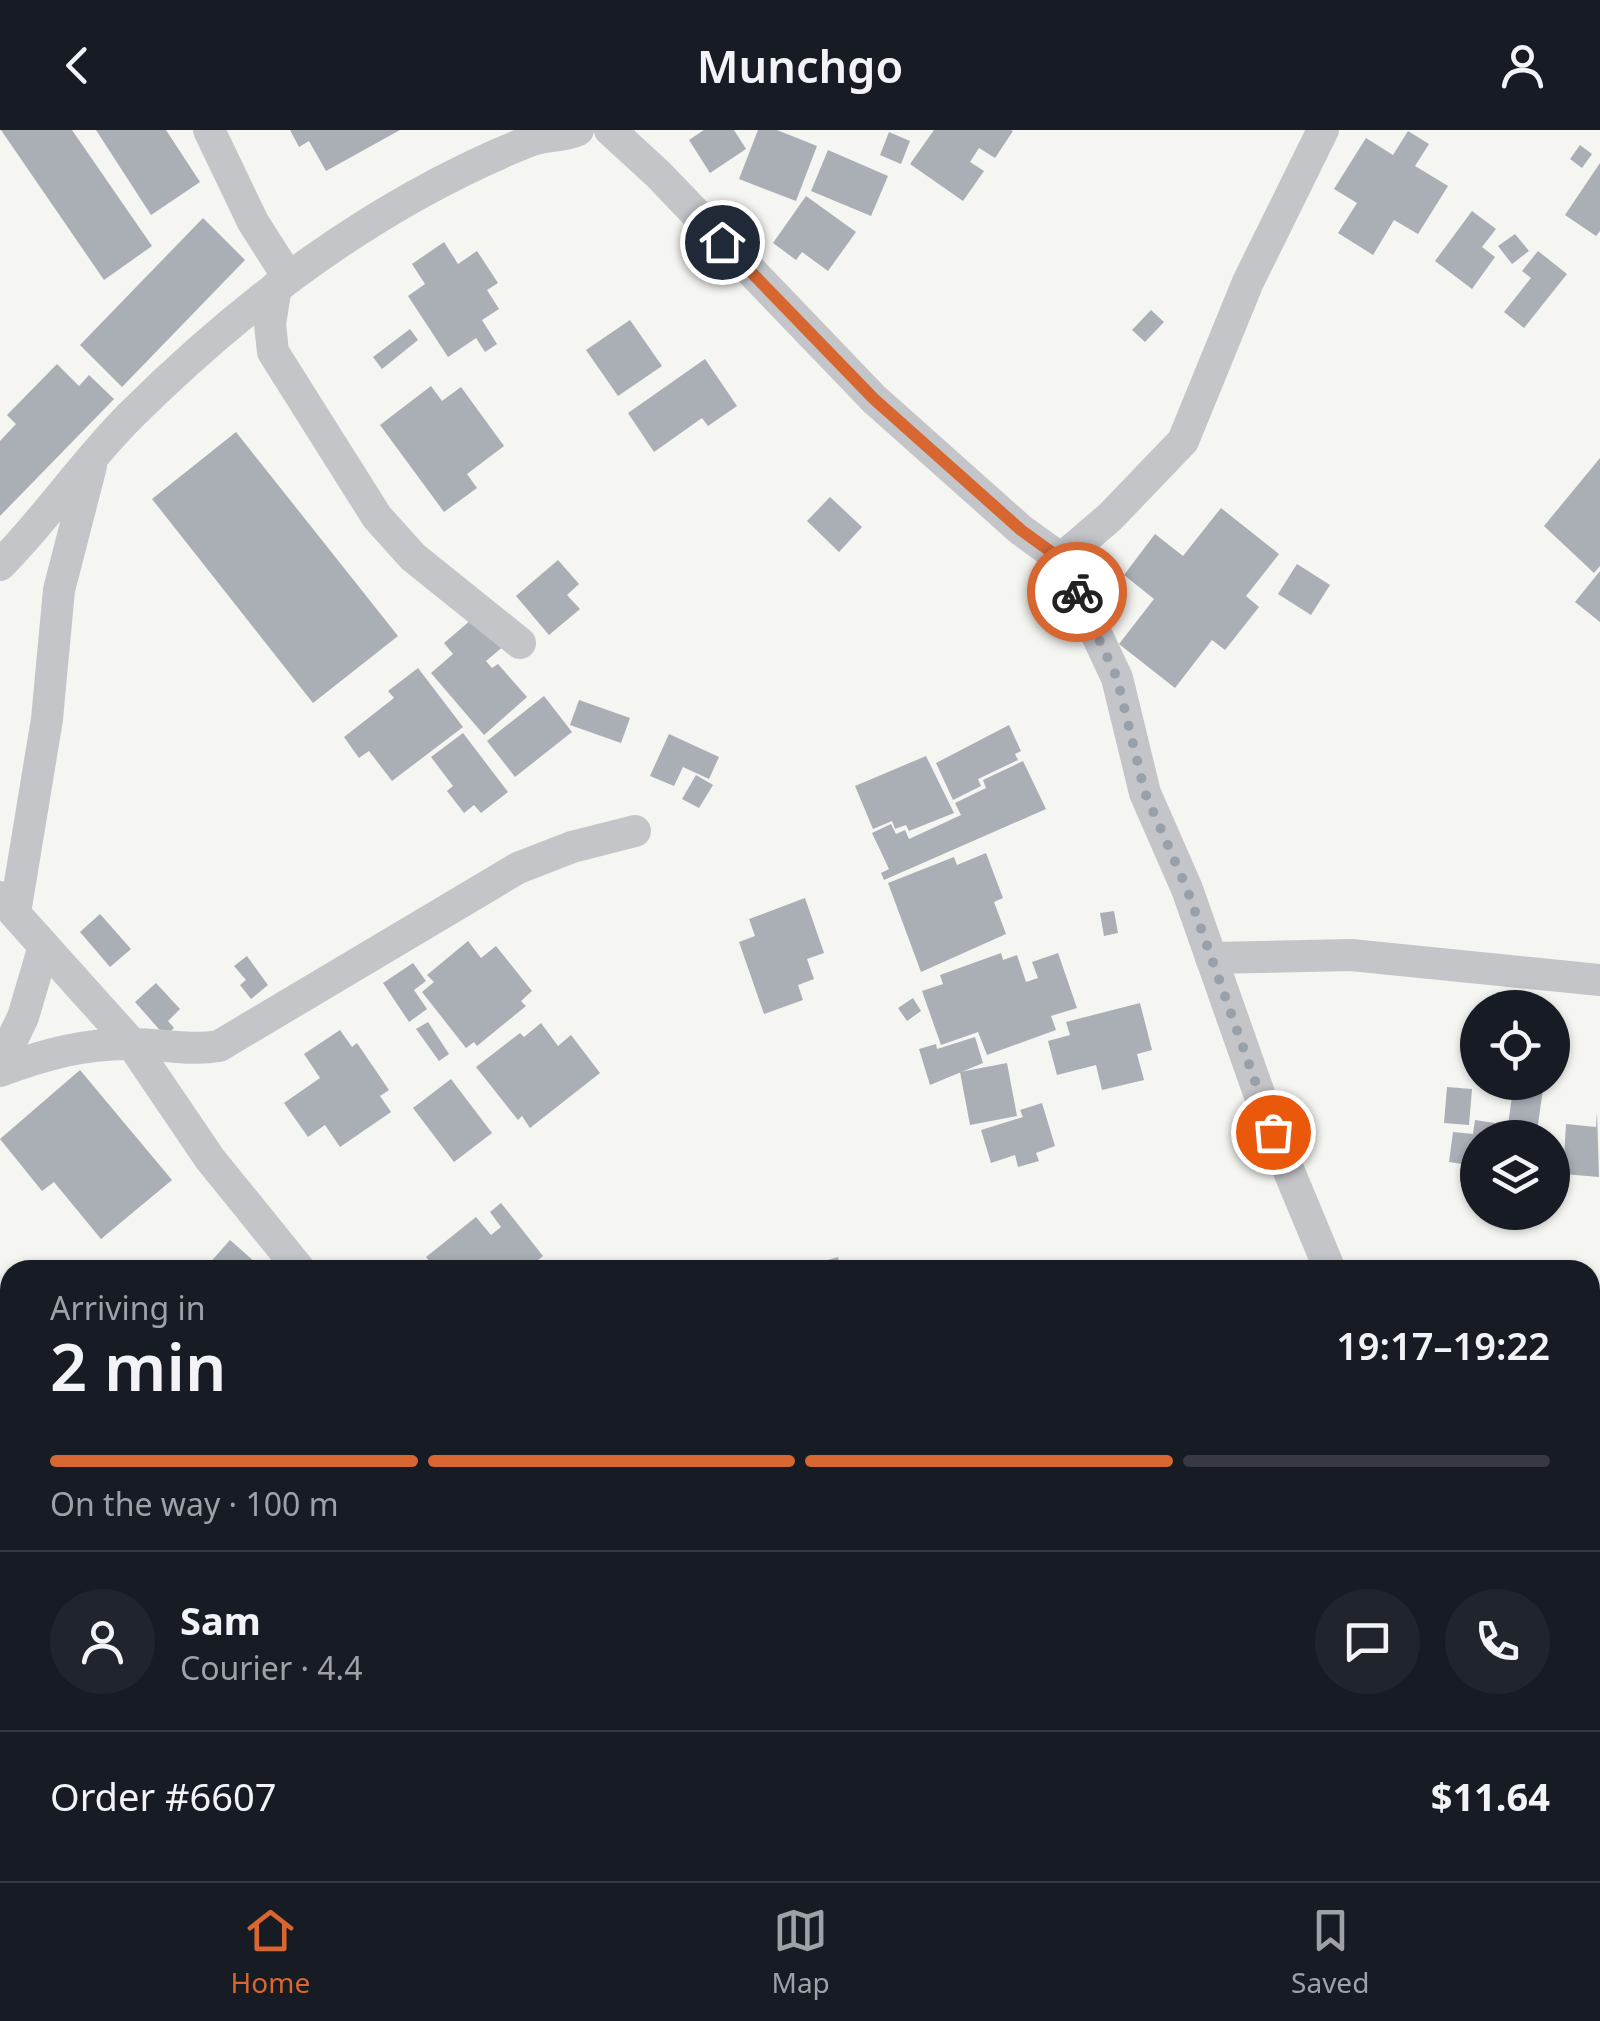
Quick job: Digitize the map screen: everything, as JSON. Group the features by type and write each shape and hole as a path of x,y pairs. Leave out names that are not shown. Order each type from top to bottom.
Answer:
{"street":[{"path":"209,130 282,282 270,324 274,352 377,517 414,557 520,643"},
{"path":"0,565 94,457 201,348 282,282 375,218 451,178 530,140 578,130"},
{"path":"610,130 874,399 1021,530 1061,559 1117,678 1145,793 1266,1115 1326,1260"},
{"path":"1061,559 1110,517 1183,441 1248,282 1324,130"},
{"path":"94,457 60,590 47,719 8,905 132,1044 210,1159 292,1260"},
{"path":"0,1068 53,1051 132,1044 191,1050 220,1046 518,868 572,847 635,832"},
{"path":"0,1068 23,1017 44,946"},
{"path":"1210,958 1351,955 1600,980"}],"building":[{"path":"1,130 72,130 152,246 104,280"},
{"path":"96,130 166,130 200,182 151,215"},
{"path":"290,130 400,130 326,171 309,141 299,147"},
{"path":"704,130 734,130 746,149 710,173 689,140"},
{"path":"758,130 777,130 817,146 796,201 739,179"},
{"path":"934,130 1013,131 995,158 979,148 970,162 984,171 963,201 910,164"},
{"path":"1408,131 1429,144 1415,166 1448,186 1418,234 1394,220 1373,255 1338,233 1357,203 1334,189 1366,138 1393,155"},
{"path":"889,132 910,141 901,164 880,155"},
{"path":"1580,145 1592,154 1582,168 1570,159"},
{"path":"828,150 888,176 871,216 811,191"},
{"path":"1600,163 1600,231 1596,236 1565,215"},
{"path":"806,196 856,232 828,271 802,252 796,260 773,243"},
{"path":"1472,211 1496,229 1482,247 1495,257 1472,289 1435,261"},
{"path":"203,218 245,260 122,387 80,345"},
{"path":"1515,234 1529,251 1512,264 1498,246"},
{"path":"444,242 458,264 477,251 498,283 487,290 499,309 482,320 497,344 485,352 476,338 448,357 408,296 425,284 412,264"},
{"path":"1538,251 1567,274 1524,328 1504,312 1531,278 1522,271"},
{"path":"1151,310 1164,322 1145,342 1132,330"},
{"path":"630,320 662,366 618,396 586,350"},
{"path":"410,329 418,340 382,369 373,357"},
{"path":"705,359 737,406 708,426 702,418 654,452 628,413"},
{"path":"57,364 79,386 89,375 114,399 0,516 0,441 16,424 7,415"},
{"path":"431,386 442,401 461,387 504,446 467,474 477,488 444,512 380,425"},
{"path":"236,432 398,636 313,703 152,499"},
{"path":"1600,458 1600,566 1594,573 1544,526"},
{"path":"830,497 862,527 839,552 807,521"},
{"path":"1221,508 1279,554 1246,596 1259,607 1225,650 1212,640 1175,688 1119,644 1154,599 1124,575 1155,534 1183,556"},
{"path":"558,560 579,584 567,595 580,609 549,635 516,596"},
{"path":"1297,564 1330,585 1311,615 1278,594"},
{"path":"1600,571 1600,622 1575,602"},
{"path":"478,614 505,645 486,661 492,668 498,664 527,697 484,735 431,673 453,654 444,643"},
{"path":"418,668 463,727 392,781 369,751 359,758 344,737 394,698 388,691"},
{"path":"544,696 572,732 515,777 487,741"},
{"path":"579,700 630,718 621,743 570,725"},
{"path":"1009,725 1021,751 1015,754 1018,760 978,779 981,786 953,800 936,763"},
{"path":"463,733 508,792 481,813 474,805 464,813 447,791 453,786 431,757"},
{"path":"669,734 719,757 709,779 683,767 674,786 650,776"},
{"path":"926,756 954,813 909,831 906,825 895,829 892,821 873,829 855,786"},
{"path":"1023,761 1046,809 884,880 881,873 889,869 872,833 891,824 896,834 905,830 909,839 961,815 955,803 986,788 983,780"},
{"path":"696,775 713,785 699,808 682,799"},
{"path":"986,853 1003,898 994,902 1006,934 921,972 888,883 954,857 957,865"},
{"path":"805,898 824,953 807,959 814,979 798,985 803,1000 764,1014 739,942 755,936 749,919"},
{"path":"1114,911 1118,933 1104,936 1100,913"},
{"path":"100,914 131,949 110,967 80,932"},
{"path":"468,941 481,958 496,946 532,991 521,1001 526,1006 477,1046 474,1042 466,1048 422,992 434,982 427,975"},
{"path":"1001,953 1003,960 1017,955 1026,982 1038,978 1032,962 1058,953 1077,1008 1051,1016 1056,1030 987,1055 978,1032 941,1045 922,991 943,984 940,975"},
{"path":"247,956 268,985 251,999 240,985 246,980 234,966"},
{"path":"413,963 426,981 414,990 427,1009 409,1022 383,983"},
{"path":"156,983 180,1009 168,1021 174,1028 165,1036 135,1002"},
{"path":"913,998 921,1011 907,1021 898,1008"},
{"path":"1140,1003 1152,1050 1137,1054 1144,1080 1102,1090 1096,1065 1057,1075 1048,1041 1070,1035 1066,1022"},
{"path":"428,1022 449,1054 439,1061 416,1029"},
{"path":"541,1023 558,1046 571,1035 600,1073 530,1128 522,1116 518,1120 476,1067 520,1033 524,1037"},
{"path":"340,1030 352,1047 357,1043 389,1090 380,1096 391,1112 340,1147 325,1125 308,1137 284,1103 320,1078 304,1054"},
{"path":"975,1037 983,1063 930,1085 919,1049 936,1044 937,1049"},
{"path":"1007,1063 1017,1116 970,1125 960,1072"},
{"path":"80,1070 172,1180 101,1239 54,1182 42,1191 0,1139"},
{"path":"451,1079 492,1133 454,1162 413,1108"},
{"path":"1447,1087 1460,1088 1460,1100 1471,1100 1469,1120 1460,1120 1460,1124 1444,1123"},
{"path":"1511,1100 1541,1100 1539,1120 1509,1120"},
{"path":"1042,1103 1055,1146 1036,1153 1039,1161 1018,1167 1015,1155 991,1163 981,1130 1023,1117 1020,1110"},
{"path":"1597,1112 1599,1177 1570,1175 1570,1124 1596,1127"},
{"path":"1453,1132 1460,1133 1460,1164 1449,1162"},
{"path":"501,1203 543,1256 538,1260 426,1257 476,1217 491,1235 501,1227 490,1212"},
{"path":"230,1240 253,1260 212,1260"}],"way so far":[{"path":"1077,592 1117,678 1145,793 1187,889 1226,1009 1273,1132"}],"route":[{"path":"722,242 874,399 1021,530 1061,559 1077,592"}]}
